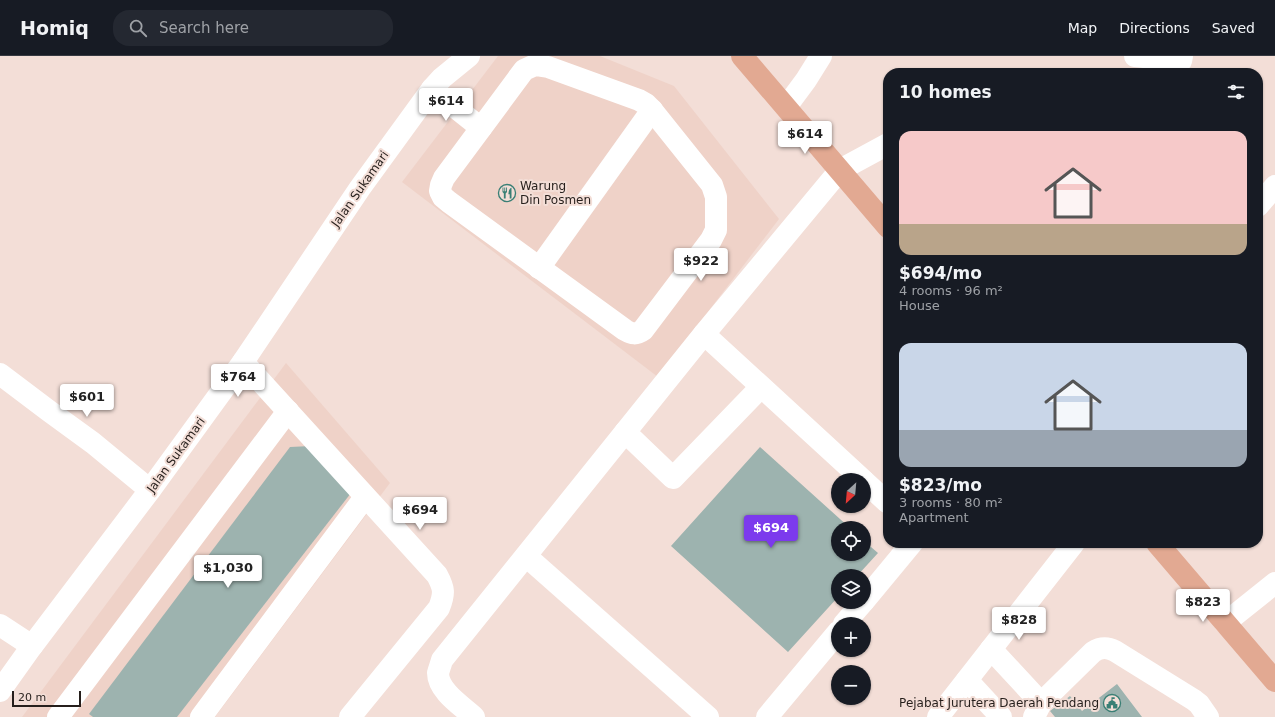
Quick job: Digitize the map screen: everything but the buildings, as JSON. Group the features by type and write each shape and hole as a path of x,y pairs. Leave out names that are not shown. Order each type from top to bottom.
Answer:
{"main road":[{"path":"745,58 883,221"},
{"path":"1162,548 1275,681"}],"street":[{"name":"Jalan Sukamari","path":"0,691 32,646 150,490 243,362 360,188 437,84 450,56"},
{"name":"Jalan Sukamari","path":"437,84 469,56"},
{"path":"786,107 806,80 821,56"},
{"path":"1135,56 1181,61 1182,56"},
{"path":"535,65 548,67 639,100 652,110 712,185 716,197 716,230 711,240 640,333 634,334 625,330 449,202 443,197 440,191 444,178 524,70 535,65"},
{"path":"437,84 481,128"},
{"path":"539,268 652,110"},
{"path":"474,717 451,697 441,684 438,672 442,660 624,432 840,170 883,147"},
{"path":"1263,200 1275,186"},
{"path":"704,334 856,473"},
{"path":"243,362 436,575 444,591 439,608 350,717"},
{"path":"0,374 93,443 150,490"},
{"path":"624,432 673,478 761,386"},
{"path":"58,717 288,411"},
{"path":"871,487 883,498"},
{"path":"201,717 366,497"},
{"path":"871,592 908,548"},
{"path":"938,717 1070,548"},
{"path":"526,556 708,717"},
{"path":"1225,623 1275,583"},
{"path":"850,617 856,609"},
{"path":"0,625 32,646"},
{"path":"767,717 831,640"},
{"path":"991,650 1038,710 1093,652 1104,647 1115,651 1194,700 1199,704 1208,717"},
{"path":"967,680 1001,717"}],"shaded area":[{"path":"498,56 600,56 674,86 779,219 658,377 402,182"},
{"path":"286,363 390,483 215,717 22,717"}],"place":[{"name":"Warung Din Posmen","path":"507,193"},
{"name":"Pejabat Jurutera Daerah Pendang","path":"1112,703"}]}
